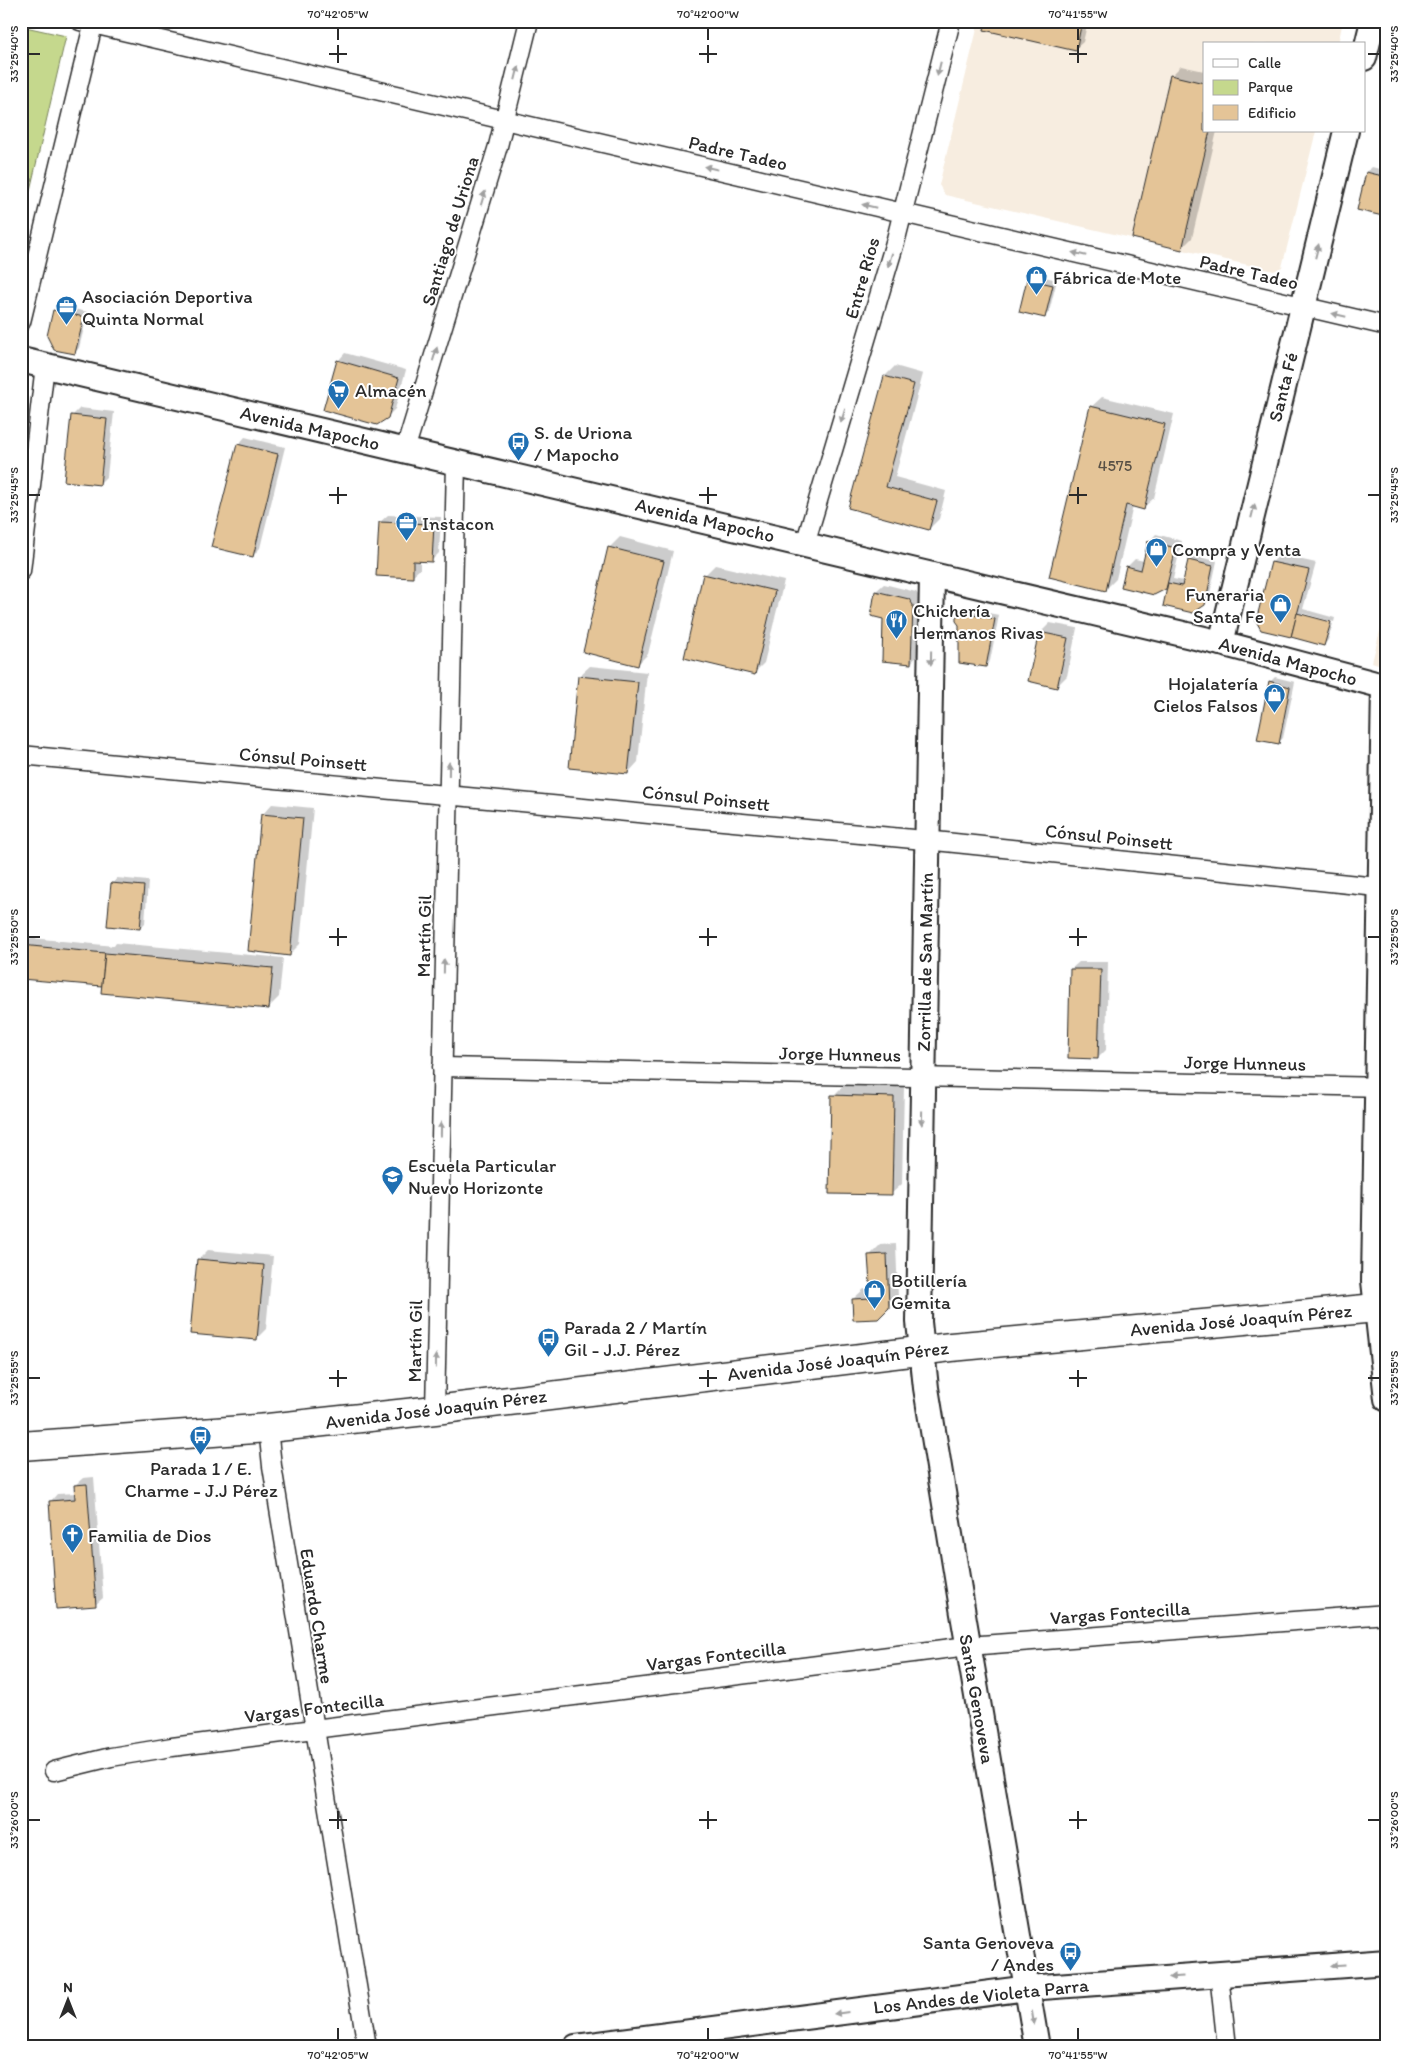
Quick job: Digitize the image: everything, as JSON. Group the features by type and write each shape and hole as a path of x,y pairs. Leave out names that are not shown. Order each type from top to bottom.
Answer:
{"main road":[{"name":"Avenida José Joaquín Pérez","path":"21,1446 268,1428 435,1410 921,1350 1381,1307"}],"street":[{"name":"Santiago de Uriona","path":"406,450 505,120 529,21"},
{"name":"Entre Ríos","path":"805,544 903,214 950,21"},
{"path":"1366,50 1373,21"},
{"name":"Padre Tadeo","path":"89,22 1387,326"},
{"path":"21,322 89,22"},
{"name":"Santa Fé","path":"1221,643 1346,132"},
{"name":"Avenida Mapocho","path":"21,360 1221,643 1386,686"},
{"path":"21,571 44,366"},
{"name":"Martín Gil","path":"435,1410 456,462"},
{"name":"Zorrilla de San Martín","path":"921,1350 918,1314 932,575"},
{"path":"1386,686 1382,1087 1374,1281 1381,1307 1387,1398"},
{"name":"Cónsul Poinsett","path":"21,756 448,794 927,840 1384,887"},
{"name":"Jorge Hunneus","path":"442,1067 1382,1087"},
{"name":"Santa Genoveva","path":"921,1350 968,1646 1037,2047"},
{"name":"Eduardo Charme","path":"268,1428 272,1466 314,1729 367,2047"},
{"name":"Vargas Fontecilla","path":"54,1771 141,1752 968,1646 1387,1614"},
{"name":"Los Andes de Violeta Parra","path":"576,2047 1028,1988 1387,1962"},
{"path":"1219,1974 1227,2047"}],"shaded area":[{"path":"979,21 1343,21 1338,42 1203,42 1203,132 1316,132 1282,267 1274,271 945,195 939,185"},
{"path":"1387,604 1387,667 1372,662"}],"green space":[{"path":"21,26 66,36 21,229"}],"building":[{"path":"986,21 1082,21 1076,51 984,30"},
{"path":"1170,75 1203,83 1203,132 1210,132 1182,250 1132,238"},
{"path":"1366,172 1387,177 1387,217 1357,210"},
{"path":"1027,279 1053,285 1045,318 1019,312"},
{"name":"Asociación Deportiva Quinta Normal","path":"53,310 84,317 75,354 54,350 47,336"},
{"path":"337,360 399,378 388,418 377,425 323,410"},
{"path":"884,376 914,384 886,487 937,501 929,530 848,508"},
{"path":"1090,406 1165,424 1144,510 1126,505 1106,591 1049,577"},
{"path":"71,415 107,419 100,485 64,481"},
{"path":"237,444 278,454 253,557 211,547"},
{"name":"Instacon","path":"379,522 434,524 432,562 413,561 413,578 376,576"},
{"name":"Compra y Venta","path":"1148,541 1176,548 1166,589 1154,595 1121,587 1126,566 1141,570"},
{"path":"608,547 664,561 638,666 583,652"},
{"path":"1188,560 1213,566 1205,605 1193,613 1163,606 1168,583 1182,586"},
{"path":"1271,562 1309,570 1291,637 1261,630 1256,621"},
{"path":"703,574 775,591 755,675 684,658"},
{"name":"Chichería Hermanos Rivas","path":"875,591 909,599 913,605 911,664 882,661 883,619 871,616"},
{"path":"961,613 995,619 986,667 959,663 959,625 956,617"},
{"path":"1297,613 1331,622 1324,646 1291,637"},
{"path":"1039,632 1068,638 1057,688 1028,681"},
{"path":"578,676 638,682 628,774 569,768"},
{"name":"Hojalatería Cielos Falsos","path":"1269,681 1290,687 1279,744 1257,740"},
{"path":"261,814 303,818 290,956 248,951"},
{"path":"111,883 144,886 140,929 107,926"},
{"path":"21,945 105,953 102,986 21,979"},
{"path":"105,953 273,968 269,1009 101,993"},
{"path":"1070,969 1101,969 1098,1059 1068,1058"},
{"path":"831,1095 894,1097 892,1195 829,1194"},
{"path":"887,1254 889,1308 878,1319 853,1320 852,1299 871,1298 868,1255"},
{"path":"197,1259 264,1265 257,1340 190,1334"},
{"name":"Familia de Dios","path":"87,1484 96,1606 56,1609 49,1501 75,1499 74,1485"}],"place":[{"name":"Fábrica de Mote","path":"1037,296"},
{"name":"Asociación Deportiva Quinta Normal","path":"66,326"},
{"name":"Almacén","path":"339,409"},
{"name":"S. de Uriona / Mapocho","path":"518,462"},
{"name":"Instacon","path":"406,542"},
{"name":"Compra y Venta","path":"1156,568"},
{"name":"Funeraria Santa Fe","path":"1280,624"},
{"name":"Chichería Hermanos Rivas","path":"897,640"},
{"name":"Hojalatería Cielos Falsos","path":"1274,713"},
{"name":"Escuela Particular Nuevo Horizonte","path":"392,1195"},
{"name":"Botillería Gemita","path":"875,1310"},
{"name":"Parada 2 / Martín Gil - J.J. Pérez","path":"548,1357"},
{"name":"Parada 1 / E. Charme - J.J Pérez","path":"201,1456"},
{"name":"Familia de Dios","path":"72,1554"},
{"name":"Santa Genoveva / Andes","path":"1070,1972"}]}
